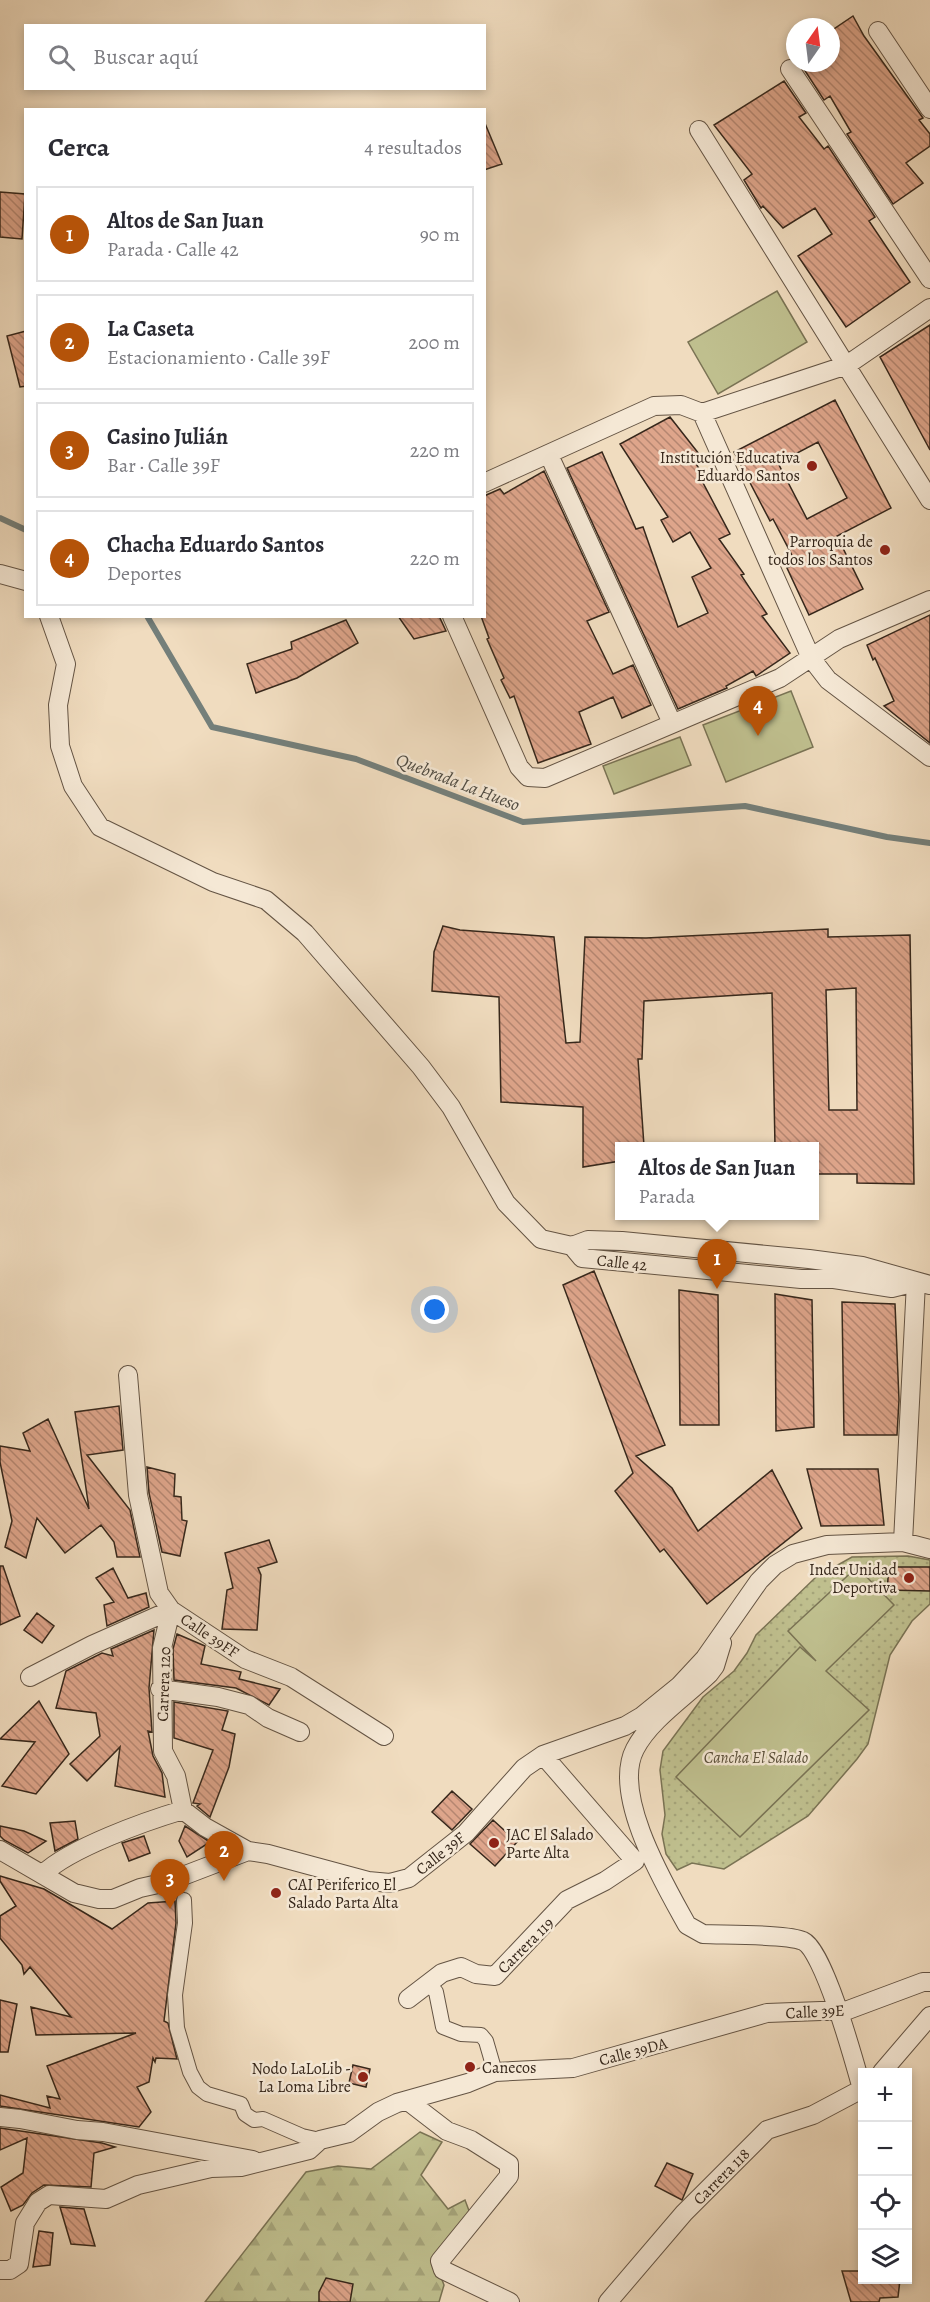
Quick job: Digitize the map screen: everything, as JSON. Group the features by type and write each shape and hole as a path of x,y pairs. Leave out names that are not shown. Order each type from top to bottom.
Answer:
{"street":[{"path":"878,31 930,109"},
{"path":"792,72 930,279"},
{"path":"699,130 930,500"},
{"path":"486,482 654,406 681,405 702,413 847,365 930,308"},
{"path":"702,413 811,658 828,680 930,757"},
{"path":"549,455 672,723"},
{"path":"0,574 24,580"},
{"path":"453,618 519,767 528,777 545,778 780,678 840,639 930,600"},
{"name":"Calle 42","path":"51,618 66,664 58,705 60,746 73,786 100,827 213,882 266,900 305,933 445,1099 506,1203 541,1239 573,1246 588,1240 622,1241 809,1258 894,1273 923,1284"},
{"path":"903,1542 923,1284"},
{"path":"128,1375 138,1495 159,1593 171,1610"},
{"path":"858,2075 839,2011 812,1948 806,1942 797,1939 703,1934 687,1925 650,1856 630,1794 629,1771 634,1750 646,1732 715,1666 733,1617 759,1581 775,1565 793,1554 826,1545 903,1542 930,1549"},
{"name":"Calle 39FF","path":"30,1677 92,1645 171,1610 245,1659 291,1677 384,1736"},
{"name":"Carrera 120","path":"171,1610 162,1648 160,1689 163,1751 176,1776 183,1810"},
{"name":"Calle 39F","path":"248,1851 268,1854 368,1881 390,1883 410,1878 466,1833 524,1768 543,1755 625,1726 642,1716 679,1686 726,1632"},
{"path":"160,1689 218,1697 249,1705 268,1718 300,1732"},
{"name":"Carrera 119","path":"408,1999 442,1973 460,1967 476,1974 495,1976 567,1900 606,1881 635,1861 543,1755"},
{"path":"43,1874 57,1861 136,1826 183,1810 205,1827 248,1851"},
{"path":"0,1850 74,1893 91,1898 113,1899 140,1888 193,1874 248,1851"},
{"path":"184,1900 185,1923 176,2007 177,2028 193,2080 207,2094 241,2104 245,2114 254,2120 263,2118 302,2136 320,2140"},
{"name":"Calle 39E","path":"767,2013 839,2011 923,1982 930,1982"},
{"path":"428,1983 436,1992 443,2027 462,2034 481,2035 486,2041 495,2072"},
{"name":"Calle 39DA","path":"0,2270 10,2270 20,2264 25,2223 34,2207 49,2195 106,2199 138,2185 212,2168 242,2167 309,2150 320,2140 349,2133 378,2112 495,2072 573,2068 767,2013"},
{"path":"886,2068 930,2016"},
{"name":"Carrera 118","path":"608,2302 684,2213 768,2130 813,2115 858,2091"},
{"path":"408,2101 447,2131 471,2140 509,2163 509,2176 440,2261 443,2270 510,2302"},
{"path":"0,2118 103,2132 264,2161"}],"green space":[{"path":"777,291 807,342 718,394 688,342"},
{"path":"791,691 813,747 726,782 703,725"},
{"path":"680,737 691,765 614,794 603,766"},
{"name":"Cancha El Salado","path":"908,1556 930,1560 930,1604 912,1621 890,1655 868,1744 857,1759 808,1816 724,1869 692,1863 677,1870 666,1854 662,1834 665,1815 660,1770 663,1751 703,1697 734,1671 756,1635 816,1577 852,1557"},
{"path":"857,1567 894,1605 826,1671 869,1710 740,1837 676,1777 800,1647 816,1661 788,1631"},
{"path":"420,2132 442,2142 421,2175 448,2209 465,2200 471,2216 434,2259 444,2285 439,2302 205,2302 306,2172 338,2166 371,2169"}],"building":[{"path":"853,16 864,36 923,118 919,120 930,134 930,146 906,163 923,183 893,204 847,134 851,132 830,96 824,100 806,72 840,72 840,25"},
{"path":"784,81 806,113 799,117 824,149 828,146 875,217 869,221 910,282 846,327 798,256 832,234 815,208 783,228 763,206 761,208 744,180 752,174 714,125"},
{"path":"486,126 502,164 486,169"},
{"path":"0,192 24,194 22,239 0,237"},
{"path":"930,325 930,450 880,357"},
{"path":"24,332 24,386 20,387 7,336"},
{"path":"835,400 891,508 837,536 863,589 809,615 787,568 796,563 773,519 770,521 734,452","holes":["818,442 847,498 807,519 778,463"]},
{"path":"670,417 699,454 692,457 704,477 701,479 730,534 719,539 744,574 741,575 767,614 762,616 790,653 756,676 753,671 726,686 727,688 678,709 567,468 602,452 636,529 643,527 678,627 708,613 692,577 711,568 690,532 673,542 661,520 668,517 620,444"},
{"path":"544,471 609,612 587,621 613,674 633,665 651,705 622,718 613,697 579,712 591,744 538,763 514,696 510,698 501,680 504,678 487,639 489,638 482,618 486,618 486,495 500,489 504,494"},
{"path":"930,615 930,743 884,706 894,701 867,645"},
{"path":"399,618 440,618 446,631 414,639"},
{"path":"346,620 358,643 297,678 256,693 247,664 292,649 291,642"},
{"path":"443,926 460,930 554,937 566,1043 580,1042 585,937 646,938 828,929 828,937 910,935 914,1184 857,1183 857,1174 819,1174 819,1142 775,1142 772,993 644,1001 642,1059 638,1059 644,1142 615,1142 615,1162 583,1167 583,1107 501,1102 499,997 432,991 434,952","holes":["856,988 857,1110 829,1110 826,990"]},
{"path":"594,1271 665,1445 636,1456 672,1488 698,1531 772,1470 802,1528 707,1604 664,1549 660,1552 615,1491 633,1473 563,1285"},
{"path":"679,1290 718,1295 719,1425 680,1425"},
{"path":"775,1294 812,1300 814,1427 776,1431"},
{"path":"842,1302 895,1304 899,1400 897,1435 844,1435"},
{"path":"119,1406 123,1450 87,1455 130,1510 140,1557 117,1557 114,1542 101,1525 65,1553 37,1518 26,1558 5,1547 12,1521 0,1462 0,1446 30,1451 23,1433 48,1419 89,1509 75,1412"},
{"path":"147,1467 175,1474 174,1496 181,1497 182,1520 187,1521 180,1556 162,1552 149,1493"},
{"path":"807,1469 878,1469 884,1525 821,1526"},
{"path":"269,1540 277,1562 258,1568 261,1575 257,1630 222,1629 227,1590 233,1588 225,1553"},
{"path":"0,1566 3,1566 20,1616 0,1625"},
{"name":"Inder Unidad Deportiva","path":"889,1567 930,1567 930,1591 887,1590"},
{"path":"113,1568 128,1598 146,1593 149,1607 107,1626 104,1605 114,1602 96,1578"},
{"path":"37,1613 54,1626 42,1643 24,1630"},
{"path":"154,1630 149,1688 152,1732 148,1731 153,1756 162,1773 165,1797 115,1786 120,1747 87,1781 70,1764 100,1736 96,1713 56,1708 66,1671 102,1653 113,1656 111,1649"},
{"path":"177,1634 205,1646 201,1664 241,1672 239,1679 280,1689 269,1705 236,1688 174,1680 173,1649"},
{"path":"39,1701 69,1754 36,1794 2,1786 35,1742 0,1739"},
{"path":"174,1702 228,1711 222,1730 235,1734 229,1767 210,1817 197,1806 200,1804 193,1803 213,1750 174,1738"},
{"path":"452,1791 472,1809 452,1830 432,1812"},
{"name":"JAC El Salado Parte Alta","path":"493,1820 517,1842 495,1866 470,1844"},
{"path":"75,1821 78,1839 55,1851 50,1823"},
{"path":"0,1826 24,1831 46,1841 28,1853 4,1840 0,1836"},
{"path":"185,1826 210,1842 187,1857 179,1841"},
{"path":"144,1836 150,1853 129,1861 122,1843"},
{"path":"0,1876 44,1889 112,1929 148,1903 175,1901 176,1923 164,2021 168,2023 177,2059 156,2058 155,2062 153,2058 149,2082 137,2087 151,2112 139,2127 0,2106 0,2095 50,2108 47,2096 60,2099 47,2066 136,2033 36,2035 31,2007 71,2017 30,1967 24,1974 22,1965 0,1938 0,1916 16,1906 0,1881"},
{"path":"0,2000 17,2004 8,2052 0,2052"},
{"path":"353,2065 370,2069 366,2087 349,2083"},
{"path":"0,2128 102,2143 115,2147 94,2153 91,2187 44,2185 32,2193 23,2205 11,2211 1,2187 23,2173 27,2138 0,2150"},
{"path":"667,2163 693,2174 682,2200 655,2186"},
{"path":"60,2207 84,2209 95,2246 71,2244"},
{"path":"39,2231 53,2233 50,2265 33,2267"},
{"path":"842,2271 858,2271 858,2284 900,2284 898,2297 880,2298 879,2302 851,2302"},
{"path":"326,2278 353,2284 350,2302 319,2302 319,2292"}],"waterway":[{"name":"Quebrada La Hueso","path":"0,518 24,529"},
{"name":"Quebrada La Hueso","path":"148,618 212,727 356,759 523,822 745,806 887,837 930,843"}],"place":[{"name":"Institución Educativa Eduardo Santos","path":"812,466"},
{"name":"Parroquia de todos los Santos","path":"885,550"},
{"name":"Chacha Eduardo Santos","path":"758,736"},
{"name":"Altos de San Juan","path":"717,1289"},
{"name":"Inder Unidad Deportiva","path":"909,1578"},
{"name":"JAC El Salado Parte Alta","path":"494,1843"},
{"name":"La Caseta","path":"224,1881"},
{"name":"CAI Periferico El Salado Parta Alta","path":"276,1893"},
{"name":"Casino Julián","path":"170,1909"},
{"name":"Canecos","path":"470,2067"},
{"name":"Nodo LaLoLib - La Loma Libre","path":"363,2077"}]}
